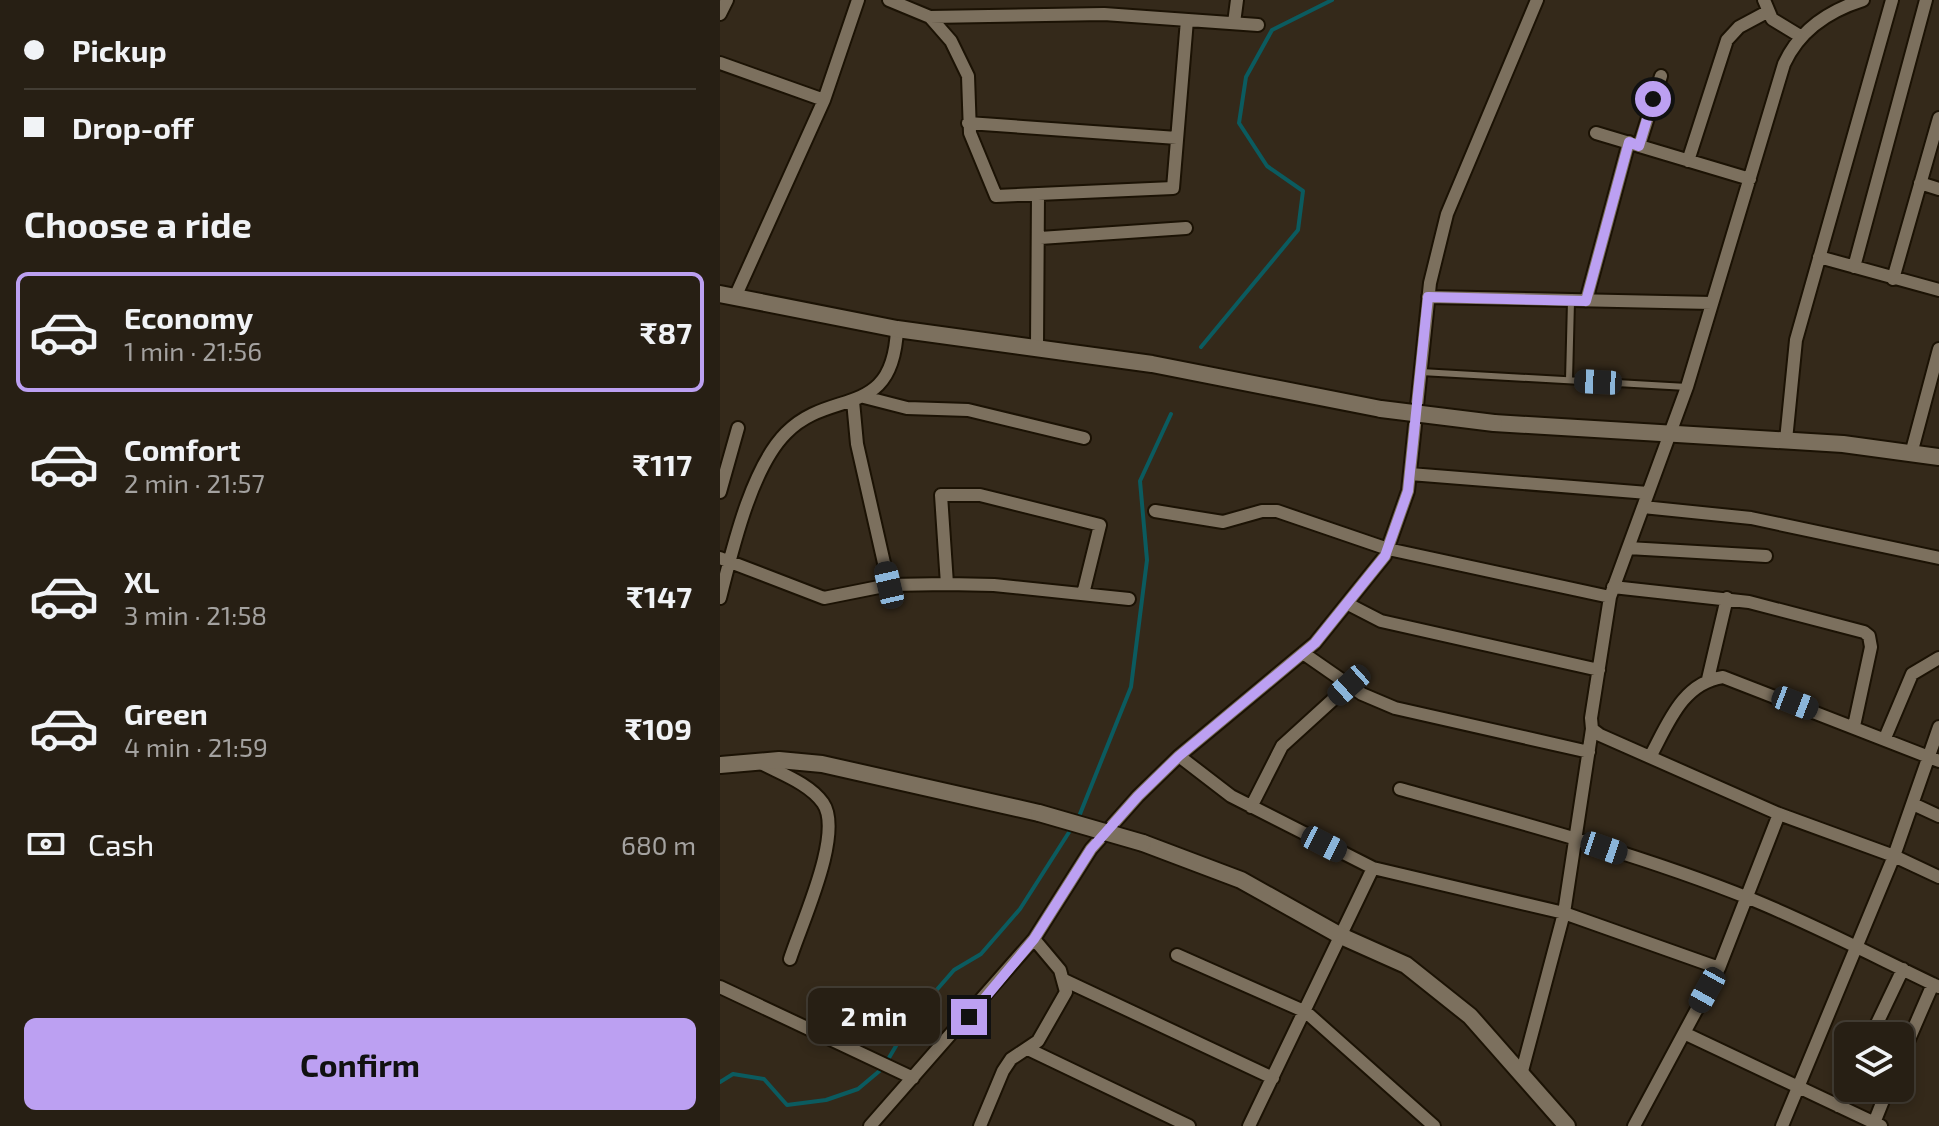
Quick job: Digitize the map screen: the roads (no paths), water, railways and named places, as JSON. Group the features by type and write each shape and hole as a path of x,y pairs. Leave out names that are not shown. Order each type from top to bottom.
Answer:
{"street":[{"path":"720,14 726,0"},
{"path":"858,0 824,100 728,294 897,329 1152,364 1381,409 1494,423 1786,440 1939,457"},
{"path":"889,0 930,17 942,26 964,66 968,76 968,123 974,148 996,196 1173,188 1187,20"},
{"path":"1234,23 1237,0"},
{"path":"870,1126 1034,939 1091,849 1179,756 1303,653 1348,604 1388,549 1399,524 1410,474 1428,297 1447,214 1537,0"},
{"path":"1521,1075 1564,913 1612,592 1687,387 1784,64 1800,36 1816,23 1863,0"},
{"path":"1786,440 1796,340 1892,0"},
{"path":"1854,267 1926,0"},
{"path":"1688,161 1727,40 1766,6 1772,19 1800,36"},
{"path":"930,17 1104,14 1258,25"},
{"path":"720,63 824,100"},
{"path":"1586,301 1634,144 1661,76"},
{"path":"1893,279 1939,118"},
{"path":"968,123 1177,138"},
{"path":"1596,133 1750,179"},
{"path":"1920,183 1939,189"},
{"path":"1037,346 1038,194"},
{"path":"1040,238 1186,228"},
{"path":"1819,257 1939,290"},
{"path":"1428,297 1712,303"},
{"path":"720,598 725,559 772,450 800,420 858,399 877,388 896,351 897,329"},
{"path":"1911,454 1939,349"},
{"path":"858,399 907,408 968,410 1084,438"},
{"path":"858,399 857,444 889,585"},
{"path":"720,492 738,428"},
{"path":"1410,474 1648,493"},
{"path":"947,584 941,495 980,495 1100,525 1083,594"},
{"path":"1643,507 1751,518 1939,558"},
{"path":"1155,511 1223,522 1262,511 1277,511 1388,549 1612,592 1727,598 1856,629 1869,636 1871,647 1854,726"},
{"path":"1628,548 1766,556"},
{"path":"725,559 797,591 824,598 889,585 947,584 994,585 1129,599"},
{"path":"1650,757 1681,700 1708,679 1727,598"},
{"path":"1348,604 1395,624 1599,670"},
{"path":"1303,653 1349,685 1395,708 1589,752"},
{"path":"1885,738 1912,674 1939,658"},
{"path":"1708,679 1736,680 1934,758"},
{"path":"1251,807 1282,746 1349,685"},
{"path":"1782,1126 1934,758 1939,727"},
{"path":"1592,729 1779,814 1894,856 1939,877"},
{"path":"1179,756 1231,796 1373,868 1564,913 1719,968"},
{"path":"720,765 759,762 822,764 1039,813 1143,843 1241,880 1341,936 1406,965 1435,986 1470,1016 1567,1126"},
{"path":"759,762 807,788 822,802 829,817 828,844 790,959"},
{"path":"1400,789 1576,838 1749,898 1858,946 1936,985 1914,1031"},
{"path":"1913,804 1939,816"},
{"path":"1634,1126 1719,968 1749,898 1779,814"},
{"path":"1249,1126 1373,868"},
{"path":"980,1126 1003,1071 1011,1059 1028,1049 1047,1029 1066,992 1060,970 1034,939"},
{"path":"1177,955 1306,1012 1434,1126"},
{"path":"1878,1022 1903,969"},
{"path":"1064,980 1273,1078"},
{"path":"720,987 913,1078"},
{"path":"1684,1033 1878,1124 1884,1102"},
{"path":"1028,1049 1189,1126"},
{"path":"1838,1106 1840,1102"}],"lane":[{"path":"1569,380 1571,301"},
{"path":"1421,372 1687,387"}],"waterway":[{"path":"1201,347 1298,230 1303,191 1267,166 1239,123 1246,77 1272,30 1332,0"},
{"path":"1078,819 1131,687 1147,560 1140,481 1171,414"},
{"path":"720,1082 733,1074 764,1079 787,1105 826,1100 858,1089 883,1068 913,1017 954,970 981,954 1020,909 1073,826"}]}
